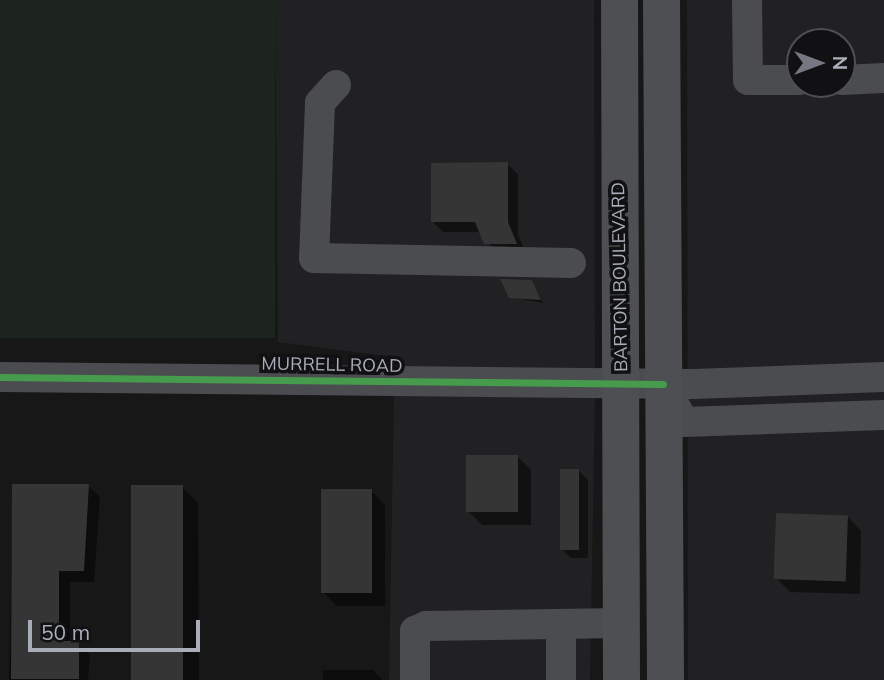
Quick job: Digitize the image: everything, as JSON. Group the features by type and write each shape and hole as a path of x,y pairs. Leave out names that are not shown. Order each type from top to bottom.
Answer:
{"main road":[{"name":"BARTON BOULEVARD","path":"619,0 621,680"},
{"path":"652,0 661,66"},
{"path":"661,0 665,680"}],"street":[{"path":"747,0 748,80 786,80"},
{"path":"856,79 884,78"},
{"path":"336,85 320,103 314,258 572,263"},
{"name":"MURRELL ROAD","path":"0,377 622,384 884,377"},
{"path":"663,384 684,422 884,415"},
{"path":"415,680 415,631 426,626 621,623"},
{"path":"561,624 561,680"}],"shaded area":[{"path":"0,0 275,0 275,338 0,338"},
{"path":"275,0 594,0 595,372 393,370 393,357 278,342"},
{"path":"687,0 884,0 884,680 688,680"},
{"path":"394,393 595,397 590,680 389,680"}],"building":[{"path":"508,162 508,222 517,244 484,244 475,222 431,222 431,163"},
{"path":"500,279 532,280 541,300 509,298"},
{"path":"466,455 518,455 518,512 466,512"},
{"path":"560,469 579,469 579,550 560,550"},
{"path":"12,484 89,484 84,571 59,571 59,641 79,641 79,679 11,679"},
{"path":"131,485 183,485 183,680 131,680"},
{"path":"321,489 372,489 372,593 321,593"},
{"path":"776,513 848,516 846,581 774,579"}],"cycle path":[{"path":"0,377 663,384"}]}
